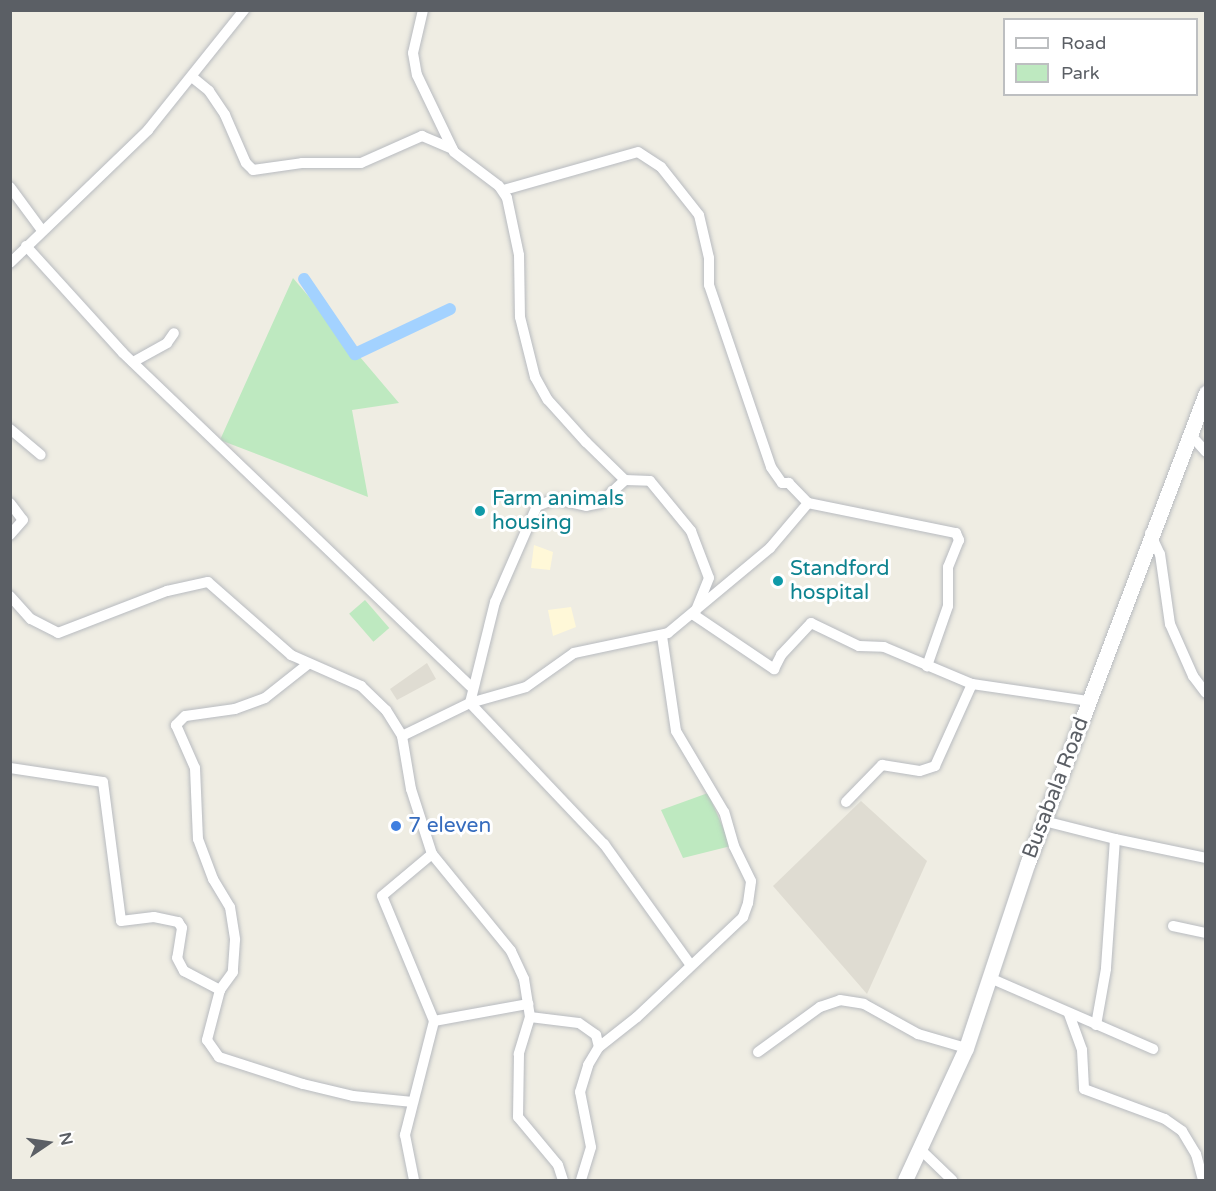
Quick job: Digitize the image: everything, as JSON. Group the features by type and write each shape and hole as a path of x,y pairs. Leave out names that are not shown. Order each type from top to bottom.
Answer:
{"street":[{"path":"10,263 41,229 148,129 244,10"},
{"path":"423,10 412,61 452,149"},
{"path":"192,77 220,107 246,163 253,170 302,163 361,163 422,136 452,149 504,190 519,255 520,317 535,377 548,400 625,480 650,481 690,531 709,578 694,615"},
{"path":"504,190 638,152 661,167 699,215 709,258 709,285 771,467 782,483 789,483 808,503 956,532 959,540 948,567 948,606 927,666"},
{"path":"10,188 41,229"},
{"path":"26,246 133,362 471,687"},
{"path":"133,362 167,343 174,333"},
{"name":"Busabala Road","path":"905,1180 921,1151 966,1048 1044,821 1150,533 1206,393"},
{"path":"10,429 41,455"},
{"path":"1189,433 1206,452"},
{"path":"625,480 600,503 586,506 548,499 537,506 495,602 471,687 470,703 604,844 690,964"},
{"path":"10,503 23,520 10,536"},
{"path":"402,736 470,703 526,687 574,653 662,636 694,615 770,548 808,503"},
{"path":"1150,533 1160,554 1170,624 1193,676 1206,693"},
{"path":"10,596 31,619 58,633 167,591 208,582 291,655 309,664 322,666 361,686 386,710 402,736 414,798 432,854 511,951 524,979 530,1017 519,1054 518,1117 558,1165 563,1180"},
{"path":"694,615 774,669 781,655 811,623 859,646 884,647 972,684 1088,701"},
{"path":"580,1180 591,1147 582,1110 581,1078 599,1047 638,1017 690,964 743,917 751,881 734,846 724,812 676,731 662,636"},
{"path":"309,664 265,698 235,709 185,716 176,725 194,764 198,839 213,879 230,907 237,957 233,972 220,990 207,1040 219,1057 329,1092 413,1102"},
{"path":"846,802 882,765 920,771 935,766 972,684"},
{"path":"10,768 103,782 121,921 154,917 178,922 182,928 177,958 184,971 220,990"},
{"path":"1044,821 1206,858"},
{"path":"1096,1025 1106,969 1115,839"},
{"path":"414,1180 405,1135 434,1021 382,899 384,891 432,854"},
{"path":"1173,926 1206,933"},
{"path":"990,978 1153,1049"},
{"path":"758,1052 820,1007 840,1000 864,1004 918,1034 966,1048"},
{"path":"434,1021 528,1004"},
{"path":"1069,1014 1083,1059 1081,1079 1084,1089 1165,1119 1182,1131 1196,1154 1203,1180"},
{"path":"530,1017 579,1023 596,1035 599,1047"},
{"path":"921,1151 952,1180"}],"shaded area":[{"path":"534,545 553,552 550,570 531,568"},
{"path":"571,607 576,627 553,636 548,610"},
{"path":"427,663 436,679 397,700 390,689"},
{"path":"861,801 927,861 867,994 773,886"}],"green space":[{"path":"293,278 399,403 352,410 368,497 220,440"},
{"path":"365,600 389,628 373,642 349,614"},
{"path":"708,793 731,846 683,858 661,810"}],"waterway":[{"path":"304,279 355,354 450,309"}],"place":[{"name":"Farm animals housing","path":"480,511"},
{"name":"Standford hospital","path":"778,581"},
{"name":"7 eleven","path":"396,826"}]}
